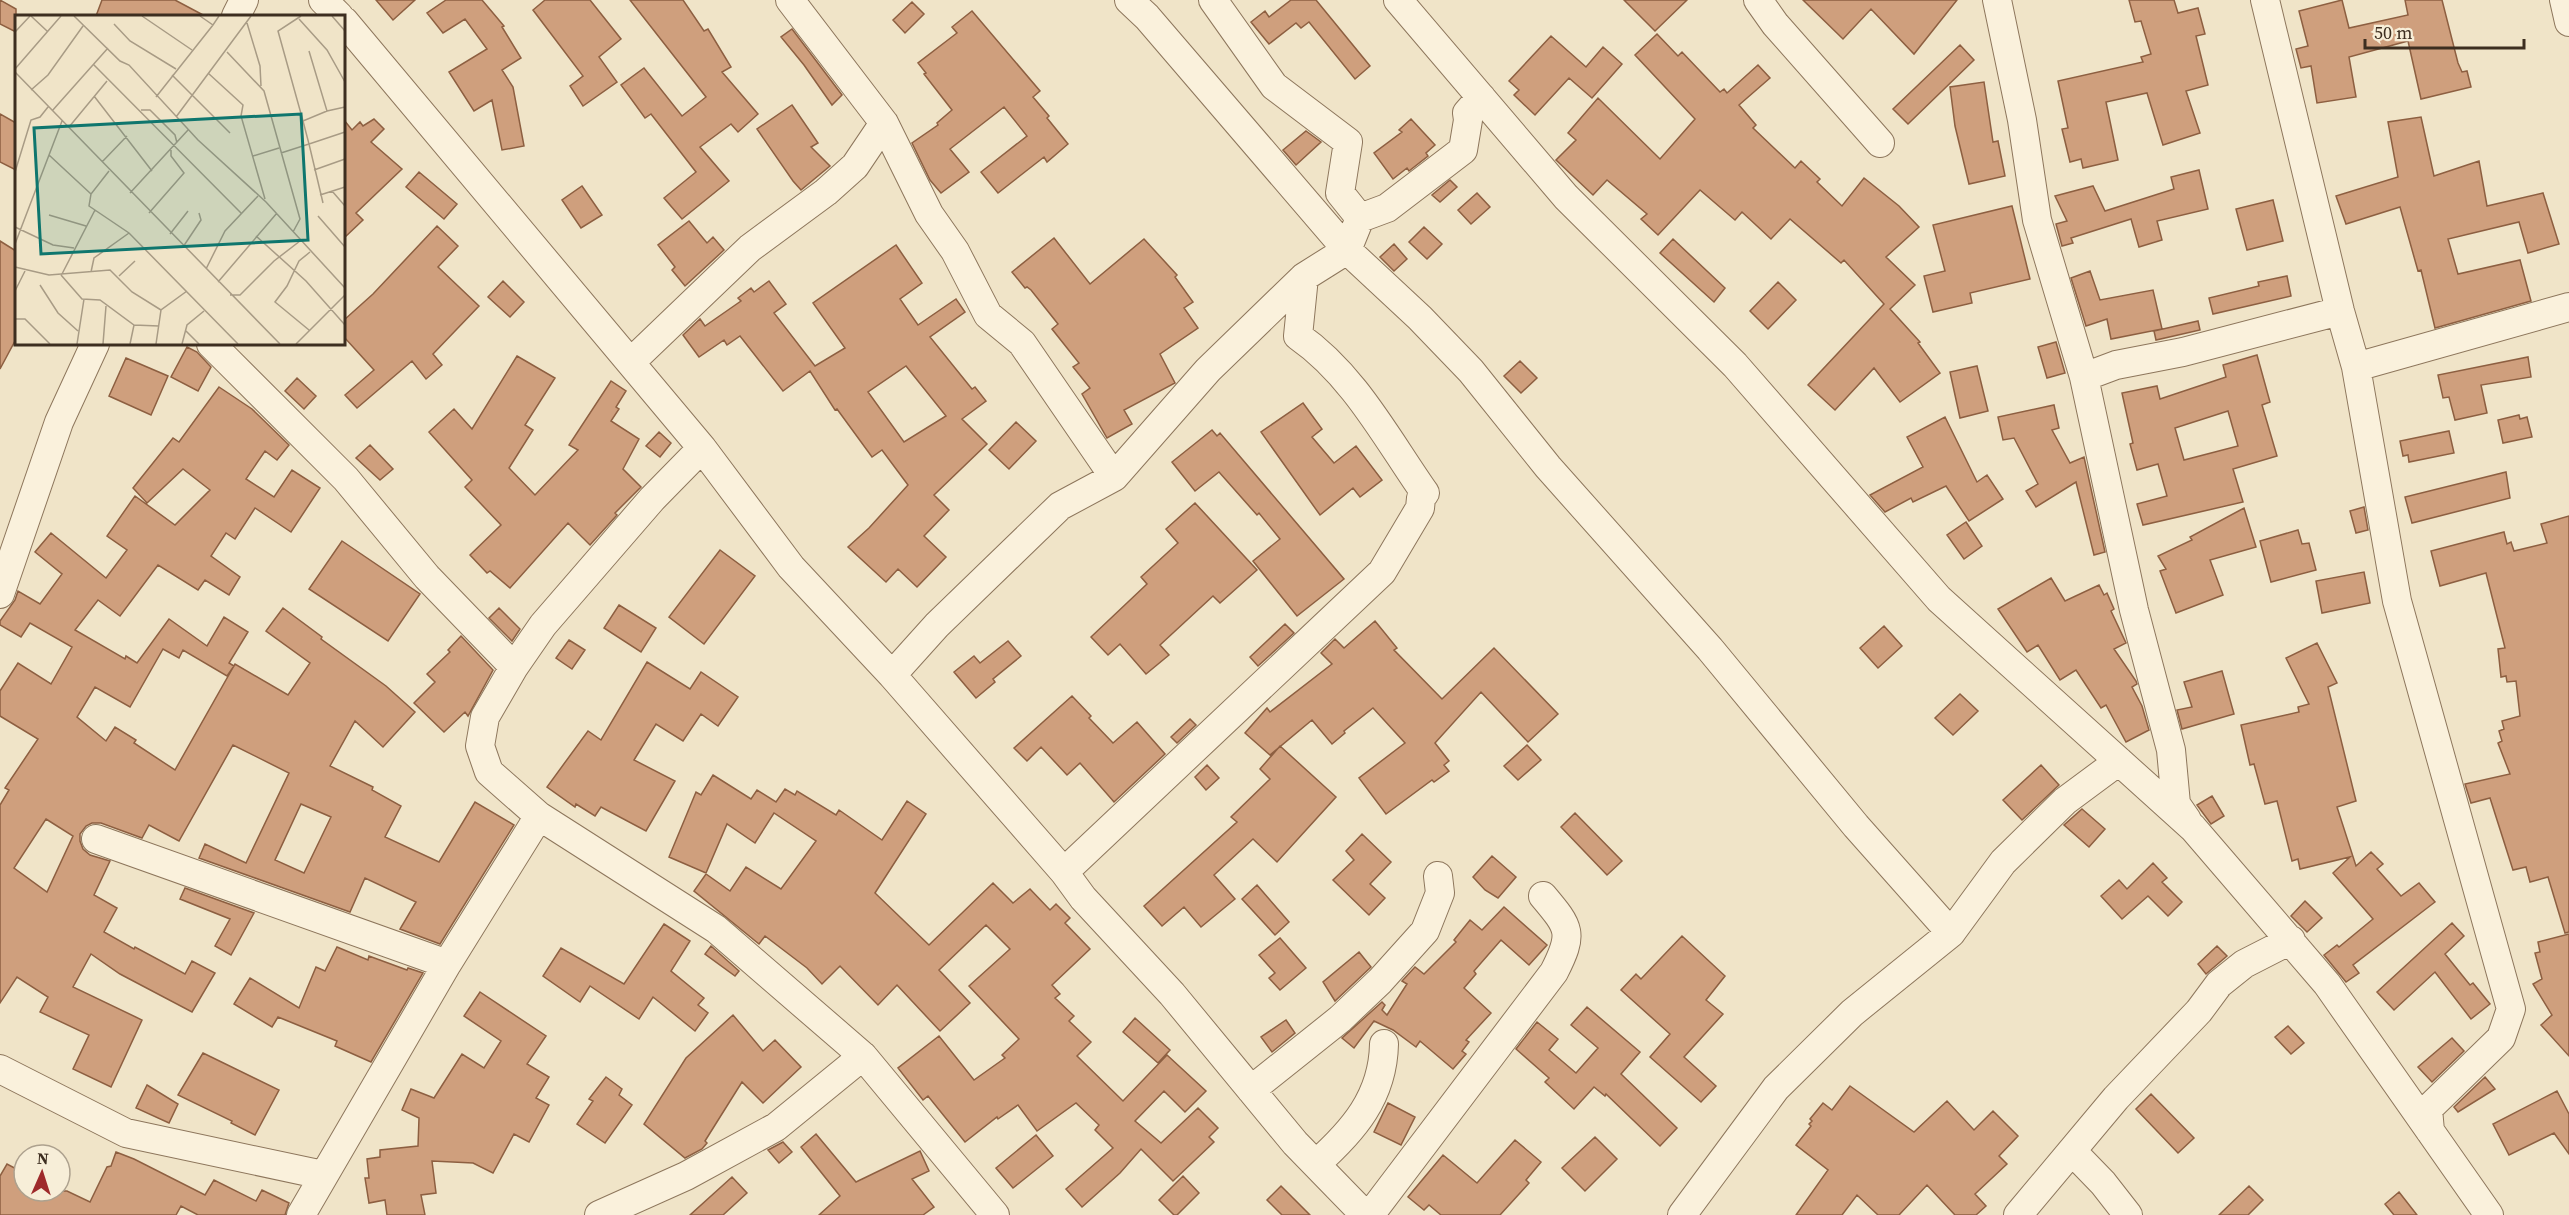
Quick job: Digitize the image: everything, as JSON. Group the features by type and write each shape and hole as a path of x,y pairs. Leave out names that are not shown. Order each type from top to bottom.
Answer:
{"street":[{"path":"236,15 244,0"},
{"path":"790,0 884,123 929,214 955,251 988,315 1022,344 1114,477"},
{"path":"1130,0 1347,250 1420,318 1472,371 1548,467 1710,649 1856,826 1952,933"},
{"path":"1213,0 1274,86 1348,142 1340,193 1360,218"},
{"path":"1398,0 1566,197 1736,365 1939,599 2193,828"},
{"path":"1758,0 1775,24 1880,143"},
{"path":"1997,0 2022,120 2037,220 2084,377 2134,610 2171,750 2176,804 2193,828 2291,939 2327,984 2489,1215"},
{"path":"2265,0 2340,311 2356,367 2397,601 2511,1009 2501,1038 2428,1109 2430,1131"},
{"path":"2564,0 2569,22"},
{"path":"345,18 702,448 791,567 892,675 1064,872 1083,898 1172,994 1251,1090 1316,1164 1365,1215"},
{"path":"892,675 938,625 1060,506 1114,477 1208,370 1304,277 1347,250 1360,218 1387,208 1463,150 1468,120 1467,112 1481,97"},
{"path":"631,362 750,248 826,192 855,166 884,123"},
{"path":"1064,872 1382,572 1420,508 1420,498 1425,494 1356,393 1335,366 1298,336 1304,277"},
{"path":"2356,367 2569,308"},
{"path":"2084,377 2116,365 2183,352 2340,311"},
{"path":"0,594 59,422 95,345"},
{"path":"212,345 346,479 427,577 514,667"},
{"path":"702,448 652,499 543,625 514,667 485,717 480,746 489,772 539,816 716,929 863,1056 995,1215"},
{"path":"1682,1215 1776,1088 1852,1013 1952,933 2003,862 2065,801 2119,761"},
{"path":"302,1215 323,1174 447,964 539,816"},
{"path":"96,839 447,964"},
{"path":"1251,1090 1340,1019 1380,981 1425,931 1440,893 1438,876"},
{"path":"1370,1215 1554,972 1567,947 1566,923 1543,896"},
{"path":"2018,1215 2116,1098 2199,1011 2219,984 2244,964 2291,939"},
{"path":"1316,1164 1347,1137 1371,1100 1384,1062 1384,1044"},
{"path":"599,1215 686,1176 776,1127 863,1056"},
{"path":"0,1070 126,1133 323,1174"},
{"path":"2072,1151 2103,1183 2128,1215"}],"building":[{"path":"0,0 16,9 15,32 0,24"},
{"path":"102,0 175,0 203,15 96,15"},
{"path":"376,0 415,0 393,20"},
{"path":"446,0 482,0 504,26 502,27 521,58 502,70 513,87 524,146 502,150 492,100 474,111 449,72 487,49 465,19 443,33 427,13"},
{"path":"545,0 590,0 621,39 599,57 617,82 583,106 570,86 583,76 533,10"},
{"path":"630,0 683,0 704,31 708,29 731,67 722,72 758,114 738,132 731,124 700,147 729,181 682,219 664,198 696,172 651,114 645,118 621,85 644,68 682,116 706,97"},
{"path":"1291,0 1316,0 1370,66 1355,79 1309,22 1301,28 1296,23 1269,44 1251,22 1265,11 1269,17"},
{"path":"1624,0 1687,0 1655,31"},
{"path":"1803,0 1957,0 1914,54 1871,9 1843,39"},
{"path":"2129,0 2174,0 2178,13 2198,8 2205,34 2196,36 2208,85 2186,91 2200,133 2163,145 2147,93 2106,102 2118,160 2083,168 2081,159 2070,162 2062,129 2068,128 2058,81 2143,62 2141,57 2151,54 2141,21 2135,22"},
{"path":"2342,0 2349,28 2408,15 2405,0 2442,0 2458,63 2462,72 2467,71 2471,87 2421,99 2408,41 2349,57 2356,97 2317,103 2311,66 2301,68 2296,49 2308,46 2299,11"},
{"path":"912,2 924,14 905,33 893,20"},
{"path":"972,11 1040,91 1033,97 1068,144 1047,162 1044,157 998,193 981,172 1027,136 1004,107 950,149 969,172 941,193 930,180 912,143 938,125 937,123 952,110 918,63 957,33 952,27"},
{"path":"792,29 842,95 832,105 781,37"},
{"path":"1657,34 1678,56 1682,52 1720,92 1724,89 1727,93 1758,65 1770,78 1739,105 1756,125 1753,128 1795,168 1801,161 1820,179 1817,182 1842,206 1864,178 1899,206 1919,227 1886,257 1915,285 1890,309 1920,342 1918,343 1940,373 1900,402 1874,368 1835,410 1808,385 1884,304 1844,260 1841,263 1790,219 1771,239 1742,212 1735,220 1700,190 1658,235 1641,219 1647,214 1607,180 1593,195 1556,160 1576,140 1568,133 1598,98 1660,159 1695,119 1635,55"},
{"path":"1551,36 1586,67 1603,47 1622,64 1592,98 1569,78 1535,115 1514,95 1519,90 1509,81"},
{"path":"1960,45 1974,60 1908,124 1893,109"},
{"path":"1984,82 1993,142 1998,141 2005,176 1969,184 1955,126 1950,87"},
{"path":"792,105 818,143 811,147 830,166 801,190 757,129"},
{"path":"0,114 15,122 15,170 0,162"},
{"path":"2421,117 2434,176 2479,161 2487,206 2543,193 2559,244 2528,253 2519,222 2448,239 2458,274 2520,260 2531,301 2435,328 2421,270 2418,271 2400,207 2346,224 2336,196 2398,177 2388,122"},
{"path":"374,119 384,129 371,142 402,169 356,213 363,220 345,237 345,121 352,130 360,122 363,126"},
{"path":"1411,119 1435,145 1426,153 1428,156 1409,171 1407,168 1393,179 1374,153 1402,132 1399,130"},
{"path":"1306,131 1321,142 1296,165 1283,150"},
{"path":"2199,170 2208,209 2157,221 2162,240 2139,247 2131,219 2071,238 2073,243 2062,246 2056,224 2067,221 2055,196 2093,186 2105,211 2174,189 2171,177"},
{"path":"419,172 457,204 444,219 406,187"},
{"path":"1450,180 1457,187 1440,202 1432,195"},
{"path":"582,186 602,215 581,228 562,200"},
{"path":"1477,193 1490,207 1471,224 1458,210"},
{"path":"2273,200 2283,241 2247,250 2236,209"},
{"path":"2012,206 2030,279 1970,293 1972,303 1933,312 1924,276 1945,271 1933,225"},
{"path":"689,221 707,243 713,237 724,250 685,286 672,270 675,267 658,245"},
{"path":"437,226 458,246 438,267 479,306 433,354 442,365 426,379 412,361 357,408 345,395 374,370 345,338 345,319 373,294"},
{"path":"1424,227 1442,244 1427,259 1409,242"},
{"path":"1054,238 1090,284 1144,239 1177,275 1175,277 1193,302 1184,308 1198,328 1160,354 1175,383 1124,410 1132,424 1107,438 1082,394 1090,388 1073,367 1079,363 1052,329 1058,324 1031,290 1025,288 1012,272"},
{"path":"1673,239 1725,288 1714,302 1660,253"},
{"path":"0,241 15,250 15,341 0,369"},
{"path":"1394,244 1407,259 1394,271 1380,257"},
{"path":"896,245 922,283 900,299 918,325 956,299 965,312 930,337 972,389 975,387 986,401 962,419 987,444 934,495 949,510 924,536 946,557 917,587 898,569 886,582 848,547 869,528 908,485 882,450 872,457 837,409 835,410 810,371 783,391 740,336 727,345 724,340 699,357 683,335 700,319 705,326 741,301 738,298 751,288 754,292 769,281 786,304 774,313 815,366 845,348 813,303","holes":["906,366 946,416 904,442 868,392"]},
{"path":"2090,271 2100,300 2153,290 2162,329 2111,339 2107,319 2086,326 2071,278"},
{"path":"2287,276 2291,296 2213,314 2209,298 2259,286 2258,282"},
{"path":"503,281 524,302 510,317 488,297"},
{"path":"1778,282 1796,300 1768,329 1750,311"},
{"path":"2198,321 2200,330 2156,340 2154,331"},
{"path":"2056,342 2065,373 2047,378 2038,347"},
{"path":"187,347 197,352 211,367 198,391 171,377"},
{"path":"2257,355 2270,402 2262,405 2277,456 2233,469 2243,502 2143,525 2137,504 2167,496 2158,464 2137,470 2130,444 2133,443 2122,393 2157,386 2160,399 2226,377 2223,365","holes":["2228,411 2238,446 2184,460 2175,428"]},
{"path":"517,356 555,378 525,425 533,430 509,468 535,495 578,450 569,445 611,381 626,391 611,421 639,439 623,469 641,487 615,513 617,515 590,545 568,523 510,588 490,571 487,573 470,555 501,525 465,487 472,480 429,432 454,409 472,429"},
{"path":"2528,357 2531,377 2481,385 2487,413 2455,420 2449,397 2443,398 2438,375"},
{"path":"126,358 168,376 151,415 109,396"},
{"path":"1520,361 1537,378 1521,393 1504,376"},
{"path":"1977,366 1988,411 1960,418 1950,372"},
{"path":"297,378 316,396 304,409 285,391"},
{"path":"219,387 252,409 289,445 277,460 265,451 246,479 274,497 292,470 320,488 291,532 255,508 235,539 226,533 211,556 240,577 229,595 205,580 198,590 158,565 120,616 98,600 75,630 125,659 126,656 137,663 169,619 207,646 224,617 248,632 229,663 234,666 235,664 288,695 310,663 266,631 283,608 386,686 415,712 383,747 355,721 330,766 373,787 372,790 401,806 385,837 439,862 475,802 514,825 440,944 400,929 416,902 365,878 350,912 199,858 205,844 246,863 289,773 233,745 179,841 149,825 142,838 101,823 86,826 80,834 83,849 90,855 110,861 94,895 117,908 104,932 185,974 192,961 215,973 192,1012 120,974 91,954 73,987 142,1020 111,1087 73,1069 89,1035 40,1012 48,997 17,977 0,1003 0,805 9,790 5,788 38,739 0,716 0,691 18,663 51,684 72,647 30,623 21,637 0,625 0,621 15,600 18,591 40,604 62,574 35,552 51,533 106,578 127,550 107,536 135,496 175,525 210,490 183,469 147,503 133,488 173,438 179,442","holes":["163,649 179,658 183,650 227,676 233,667 175,770 134,743 136,740 115,727 106,741 77,717 95,687 130,707","301,804 331,817 304,873 275,860","46,819 73,836 47,892 14,868"]},
{"path":"1303,403 1322,429 1312,437 1334,463 1356,446 1382,480 1360,497 1353,488 1320,515 1261,432"},
{"path":"2054,405 2059,428 2052,430 2070,463 2084,457 2105,552 2094,555 2076,482 2036,507 2026,491 2038,484 2014,438 2003,440 1998,417"},
{"path":"2519,415 2520,419 2527,417 2532,437 2503,443 2498,420"},
{"path":"1945,417 1977,482 1987,475 2003,499 1969,521 1946,486 1913,502 1911,498 1885,512 1870,495 1923,467 1907,437"},
{"path":"1016,422 1036,441 1009,469 989,450"},
{"path":"1212,430 1217,436 1220,433 1344,579 1297,616 1253,561 1280,539 1259,513 1257,515 1219,472 1195,491 1172,462"},
{"path":"2449,431 2454,453 2409,462 2408,455 2403,456 2400,441"},
{"path":"659,432 671,443 660,457 646,446"},
{"path":"370,445 393,469 380,480 356,458"},
{"path":"2506,472 2510,498 2412,523 2405,497"},
{"path":"1195,503 1257,570 1220,603 1213,596 1160,645 1169,655 1146,674 1120,644 1108,655 1091,637 1147,584 1141,577 1178,543 1166,529"},
{"path":"2364,507 2368,530 2356,533 2350,511"},
{"path":"2244,508 2256,547 2210,560 2223,595 2176,613 2160,571 2166,569 2158,556 2192,540 2190,537"},
{"path":"2569,516 2569,932 2565,933 2548,877 2530,882 2526,867 2513,870 2490,798 2471,803 2465,784 2510,774 2498,743 2502,741 2499,731 2504,729 2502,721 2520,716 2516,681 2507,682 2506,676 2501,677 2498,649 2505,648 2486,573 2440,586 2431,551 2504,532 2507,544 2511,542 2514,551 2547,543 2541,524"},
{"path":"1966,522 1982,546 1964,559 1947,535"},
{"path":"2298,530 2302,544 2309,543 2316,570 2271,582 2260,541"},
{"path":"342,541 420,594 388,641 309,589"},
{"path":"720,550 755,576 704,644 669,617"},
{"path":"2364,572 2370,603 2322,613 2316,581"},
{"path":"2051,578 2065,601 2099,585 2104,595 2107,593 2114,609 2111,611 2126,643 2114,649 2136,681 2137,684 2132,687 2142,706 2149,730 2126,742 2106,705 2101,708 2076,670 2060,680 2038,645 2027,652 1998,609"},
{"path":"619,605 656,628 641,652 604,628"},
{"path":"499,608 520,629 512,641 489,618"},
{"path":"1375,621 1397,648 1394,650 1442,699 1494,648 1558,714 1528,742 1481,692 1435,743 1449,761 1444,765 1449,771 1434,782 1432,780 1386,814 1359,778 1405,743 1373,708 1344,731 1345,733 1332,744 1312,720 1270,755 1245,733 1267,708 1270,712 1332,664 1321,653 1335,639 1344,648"},
{"path":"1285,624 1294,633 1258,666 1250,657"},
{"path":"1884,626 1902,646 1878,668 1860,648"},
{"path":"461,636 493,670 468,716 465,712 444,732 414,703 435,682 427,674 450,652 448,650"},
{"path":"569,640 585,650 572,669 556,658"},
{"path":"1008,641 1021,656 993,679 995,682 976,698 954,672 974,656 980,663"},
{"path":"2317,643 2337,683 2328,687 2356,801 2337,807 2356,866 2371,852 2383,864 2377,869 2401,896 2419,883 2435,902 2353,965 2359,973 2346,982 2324,955 2337,945 2339,947 2373,919 2333,873 2350,857 2300,869 2298,859 2292,861 2277,801 2265,804 2254,764 2250,765 2241,725 2299,712 2298,707 2309,704 2286,658"},
{"path":"647,662 690,689 701,672 738,697 718,726 701,714 683,741 656,724 634,760 675,781 646,831 601,807 595,816 576,804 575,807 547,787 588,731 601,740"},
{"path":"2222,671 2234,714 2182,729 2177,710 2192,707 2184,682"},
{"path":"1960,694 1978,711 1953,735 1935,718"},
{"path":"1072,696 1113,743 1137,722 1165,754 1114,802 1080,763 1067,775 1041,747 1027,761 1014,748"},
{"path":"1190,719 1196,725 1177,743 1171,737"},
{"path":"1527,745 1541,760 1518,780 1504,766"},
{"path":"1280,746 1336,797 1277,862 1253,839 1214,875 1235,899 1201,927 1184,907 1162,926 1144,906 1237,822 1231,817 1270,779 1260,769"},
{"path":"1207,765 1219,778 1206,790 1195,777"},
{"path":"2041,765 2059,785 2022,820 2003,800"},
{"path":"713,775 751,799 757,790 776,802 785,789 795,795 797,791 836,815 839,810 882,840 907,801 926,814 875,893 929,945 993,883 1013,903 1030,889 1050,910 1056,904 1070,918 1065,923 1090,949 1052,985 1060,994 1055,998 1074,1016 1069,1021 1091,1042 1077,1056 1123,1101 1167,1055 1206,1091 1185,1112 1164,1091 1135,1121 1161,1143 1198,1108 1218,1128 1209,1137 1214,1142 1173,1181 1141,1149 1120,1173 1082,1207 1066,1189 1113,1148 1095,1130 1099,1125 1076,1103 1037,1131 1018,1105 998,1119 997,1117 965,1142 928,1096 923,1100 898,1068 939,1036 974,1080 1005,1058 1002,1055 1019,1039 969,986 1010,949 986,925 939,970 970,1003 940,1031 897,985 878,1005 840,966 822,984 807,968 765,936 759,944 694,891 706,874 730,891 746,867 781,889 816,841 774,813 755,843 727,824 706,873 669,857 696,792 701,795"},
{"path":"2212,796 2224,816 2211,824 2197,805"},
{"path":"2082,809 2105,829 2089,847 2064,825"},
{"path":"1575,813 1622,861 1607,875 1561,827"},
{"path":"1362,834 1391,862 1370,884 1385,898 1369,915 1333,880 1354,860 1346,851"},
{"path":"1492,856 1516,877 1498,898 1485,890 1473,877"},
{"path":"2153,863 2167,878 2162,882 2182,902 2168,916 2148,896 2122,919 2101,896 2119,880 2127,889"},
{"path":"1257,885 1289,922 1275,935 1242,899"},
{"path":"185,888 254,913 231,955 215,946 230,919 180,899"},
{"path":"2305,901 2322,918 2307,932 2291,916"},
{"path":"1504,907 1547,945 1529,965 1501,940 1474,971 1476,974 1464,988 1491,1013 1466,1040 1469,1042 1462,1051 1466,1054 1453,1069 1420,1041 1416,1047 1393,1030 1374,1021 1354,1048 1342,1038 1382,1002 1385,1005 1382,1010 1387,1015 1407,984 1402,981 1415,967 1424,974 1456,942 1454,940 1470,920 1482,930"},
{"path":"2452,923 2464,936 2445,954 2470,985 2473,983 2490,1004 2471,1019 2435,972 2394,1010 2377,992"},
{"path":"664,924 690,941 671,971 704,998 698,1005 708,1013 695,1031 653,997 639,1019 590,986 580,1002 543,976 561,948 624,984"},
{"path":"2569,934 2569,1056 2541,1025 2552,1015 2533,984 2542,979 2535,953 2540,952 2538,942"},
{"path":"1682,936 1725,976 1706,1000 1723,1014 1684,1057 1716,1086 1701,1102 1650,1057 1670,1034 1621,990 1636,974 1641,979"},
{"path":"1280,938 1306,968 1280,990 1269,978 1275,973 1259,955"},
{"path":"711,946 739,971 735,976 705,954"},
{"path":"2217,946 2227,956 2206,974 2198,964"},
{"path":"337,947 368,960 369,956 407,970 408,968 423,973 371,1062 335,1046 337,1041 278,1017 272,1027 234,1004 250,978 299,1008 316,967 325,971"},
{"path":"1359,952 1371,967 1335,1001 1323,982"},
{"path":"480,992 546,1036 527,1064 549,1077 536,1098 549,1105 529,1142 514,1134 493,1173 473,1163 432,1161 436,1193 421,1195 425,1215 387,1215 385,1200 369,1203 365,1178 369,1178 367,1159 380,1157 380,1150 418,1146 419,1118 402,1110 411,1089 434,1098 462,1054 484,1068 501,1041 464,1016"},
{"path":"1587,1007 1640,1052 1621,1074 1677,1128 1660,1146 1606,1094 1605,1096 1594,1087 1574,1109 1545,1082 1549,1078 1516,1049 1537,1022 1558,1039 1549,1050 1576,1073 1598,1048 1571,1025"},
{"path":"733,1015 763,1051 775,1040 801,1067 763,1103 742,1082 705,1141 707,1143 702,1149 685,1158 644,1124 686,1058"},
{"path":"1135,1018 1170,1050 1158,1063 1123,1032"},
{"path":"1286,1020 1295,1033 1272,1052 1261,1037"},
{"path":"2288,1026 2304,1043 2291,1054 2275,1037"},
{"path":"2452,1038 2464,1051 2432,1082 2418,1067"},
{"path":"203,1053 279,1090 255,1135 231,1123 232,1121 178,1095"},
{"path":"606,1077 622,1089 619,1095 632,1105 605,1143 577,1124 593,1101 589,1099"},
{"path":"2485,1077 2495,1089 2458,1112 2454,1107"},
{"path":"147,1085 178,1104 169,1123 136,1108"},
{"path":"1850,1086 1914,1132 1947,1101 1974,1130 1993,1111 2018,1136 1999,1156 2007,1164 1975,1194 1986,1206 1976,1215 1955,1215 1927,1185 1899,1215 1878,1215 1857,1195 1842,1215 1796,1215 1828,1170 1796,1145 1811,1126 1810,1119 1823,1103 1832,1110"},
{"path":"2557,1091 2569,1114 2569,1154 2554,1133 2509,1155 2493,1124"},
{"path":"2151,1094 2194,1138 2178,1153 2136,1109"},
{"path":"1388,1103 1415,1117 1401,1145 1374,1132"},
{"path":"816,1134 856,1182 920,1151 929,1171 912,1179 934,1207 923,1215 819,1215 840,1196 801,1147"},
{"path":"1036,1135 1053,1156 1013,1188 996,1168"},
{"path":"1595,1137 1617,1159 1585,1191 1562,1168"},
{"path":"1515,1140 1541,1162 1526,1180 1529,1183 1500,1215 1441,1215 1429,1205 1424,1210 1408,1197 1443,1155 1477,1183"},
{"path":"783,1142 792,1152 779,1163 768,1150"},
{"path":"116,1152 205,1195 214,1180 256,1201 262,1190 289,1203 285,1215 198,1215 181,1206 176,1215 0,1215 0,1176 7,1164 12,1167 12,1203 72,1203 72,1193 90,1202 107,1167 111,1166"},
{"path":"1183,1176 1199,1193 1177,1215 1174,1215 1159,1200"},
{"path":"732,1177 747,1193 723,1215 690,1215"},
{"path":"1281,1186 1310,1215 1282,1215 1267,1200"},
{"path":"2249,1186 2263,1200 2248,1215 2219,1215"},
{"path":"2399,1192 2417,1215 2394,1215 2385,1204"}]}
